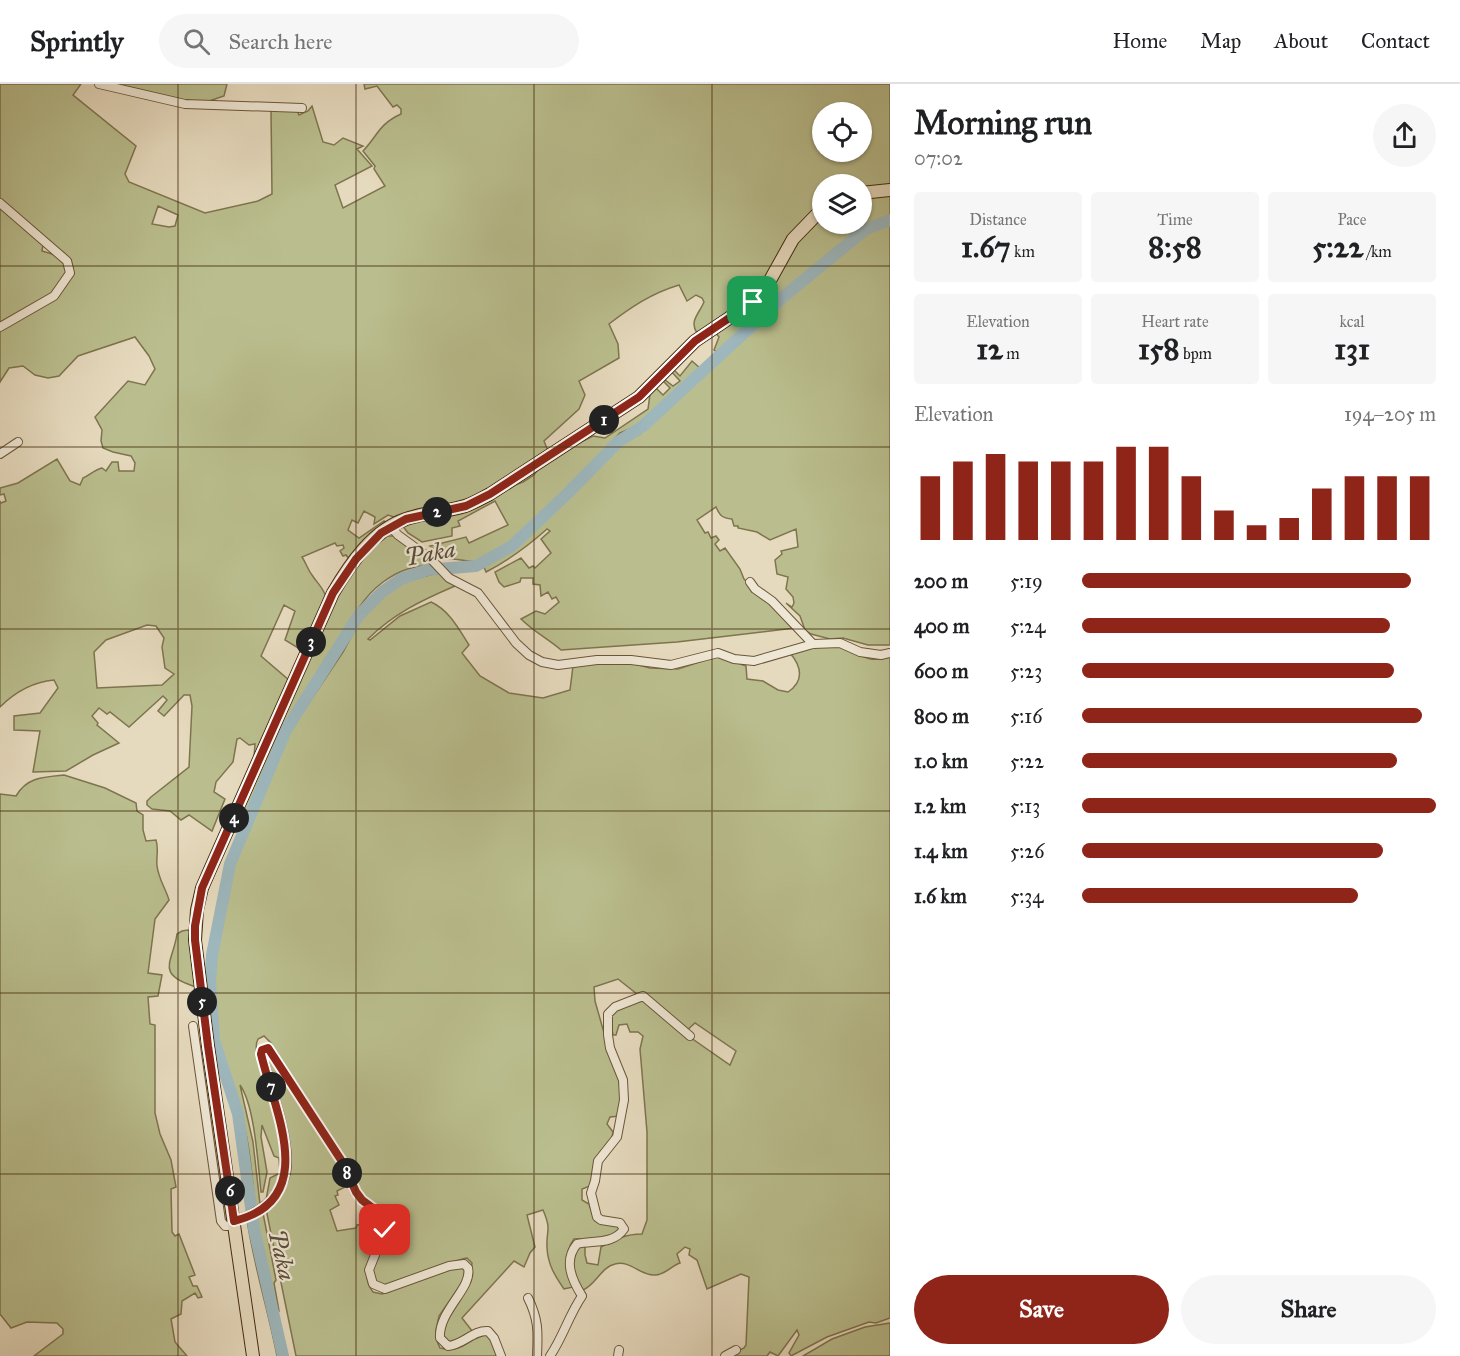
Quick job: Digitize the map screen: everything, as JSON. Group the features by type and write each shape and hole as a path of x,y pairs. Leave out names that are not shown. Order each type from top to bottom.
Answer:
{"main road":[{"path":"872,192 890,190"},
{"path":"253,1356 238,1221 200,989 195,940 197,910 202,888 333,593 356,559 390,526 406,519 466,506 490,494 639,397 695,341 735,315 764,291 793,238 812,219"}],"street":[{"path":"99,84 185,104 302,108"},
{"path":"0,203 67,261 70,273 54,296 0,327"},
{"path":"0,454 18,442"},
{"path":"390,526 398,535 431,559 450,578 478,593 516,643 529,655 542,662 558,665 597,660 631,660 671,665 718,653 734,660 754,661 813,644 840,643 860,652 881,655 890,653"},
{"path":"750,582 755,589 771,600 813,644"},
{"path":"550,1356 559,1343 574,1308 582,1296 571,1276 573,1249 577,1244 583,1242 607,1240 624,1229 620,1223 601,1220 597,1217 591,1193 598,1161 617,1137 624,1100 623,1080 610,1048 608,1035 611,1009 643,996 690,1036"},
{"path":"193,1026 221,1221 225,1226 262,1208 274,1197 282,1184 287,1161 281,1127 262,1056 262,1050 268,1048 343,1163 356,1192 362,1200 378,1211 385,1221 382,1240 369,1270 373,1284 385,1289 449,1266 464,1264 470,1273 468,1280 441,1321 440,1338 448,1346 454,1346 476,1333 488,1331 494,1338 501,1356"},
{"path":"528,1298 539,1326 537,1356"},
{"path":"725,1356 736,1350"}],"green space":[{"path":"0,84 81,84 73,95 136,146 125,174 129,182 205,213 258,201 272,194 271,110 297,110 299,115 308,111 312,106 323,142 334,145 343,138 363,146 357,149 372,166 335,185 343,208 385,186 374,169 375,166 363,151 383,126 401,114 401,109 397,105 393,107 377,86 365,89 364,84 890,84 890,187 872,188 872,174 812,174 812,219 759,293 697,333 694,321 704,302 702,298 696,295 687,301 679,285 642,301 609,324 618,344 619,358 579,381 585,395 579,409 544,441 548,451 526,468 464,503 397,518 388,515 374,524 375,517 364,511 358,523 352,520 348,530 359,538 384,521 386,523 350,560 340,551 344,548 343,545 337,546 335,543 302,557 326,597 303,651 285,640 295,611 284,605 261,656 290,681 254,757 255,744 249,745 240,738 237,739 233,762 216,782 214,792 225,799 212,831 189,815 181,820 170,811 152,809 147,805 151,797 189,767 192,706 190,695 184,695 164,716 158,711 167,700 163,696 129,727 110,712 107,714 99,708 92,716 98,723 97,725 119,743 66,771 33,772 40,731 14,730 14,716 40,713 58,688 54,680 25,689 0,707 0,501 1,503 6,501 4,494 0,495 0,488 18,483 57,459 70,481 80,485 83,478 102,468 106,471 112,462 118,462 119,471 134,471 135,463 131,456 103,448 102,430 95,417 128,381 145,385 155,369 149,356 135,337 78,356 59,376 48,378 35,375 23,366 9,368 0,382 0,208 43,244 42,251 60,258 65,265 66,276 72,277 71,260 0,199","holes":["158,206 178,215 175,226 152,224","147,625 156,626 164,638 162,647 165,668 174,674 162,685 97,688 94,652 106,640"]},
{"path":"105,84 227,84 224,96 209,101 187,102"},
{"path":"890,194 890,645 868,645 843,638 830,639 805,630 800,616 786,603 792,607 794,603 793,597 786,589 788,577 777,574 775,560 782,554 781,551 798,547 796,529 770,540 757,532 734,526 732,519 722,516 716,507 697,520 705,533 708,532 711,538 716,536 719,540 715,544 720,551 725,548 740,569 744,579 795,628 677,642 561,650 521,619 536,611 545,614 559,602 556,597 552,599 548,592 541,596 540,585 533,584 533,578 521,578 520,582 504,587 495,572 521,558 529,568 533,566 535,568 551,553 541,539 550,531 547,529 503,563 486,572 484,567 522,541 619,443 640,434 697,381 720,355 714,350 719,337 715,332 742,315 790,251 812,226 812,234 872,234 872,196"},
{"path":"692,361 701,369 642,424 620,433 567,491 509,544 476,562 446,558 430,546 466,537 469,543 508,525 495,501 458,521 460,526 452,528 452,536 422,542 408,533 402,525 523,482 534,475 539,468 571,447 593,436 605,438 648,409 650,394 656,388 663,395 670,388 663,381 673,386 680,381 670,370 674,370 680,376"},
{"path":"394,536 434,564 395,574 366,598 352,618 324,669 283,728 266,765 242,829 234,826 349,572 383,537"},
{"path":"440,572 455,586 408,608 368,639 370,640 400,616 431,602 443,610 457,626 469,645 462,653 480,676 509,693 543,698 570,690 573,666 592,663 635,664 650,668 678,669 715,657 746,666 747,679 763,681 778,690 788,692 797,683 800,674 797,663 790,653 837,646 866,658 890,657 890,1318 876,1323 869,1322 827,1337 791,1356 789,1353 799,1335 797,1330 778,1356 770,1352 767,1356 728,1356 746,1345 749,1277 741,1274 707,1289 697,1260 689,1255 690,1249 685,1247 677,1254 680,1263 659,1275 650,1275 626,1264 615,1264 602,1272 588,1288 583,1290 574,1270 573,1259 576,1247 585,1245 587,1263 598,1265 601,1247 621,1238 642,1234 647,1220 647,1132 640,1049 643,1036 638,1032 630,1032 627,1024 619,1025 616,1035 613,1035 609,1013 643,999 684,1033 730,1065 736,1051 695,1023 686,1031 646,995 637,994 618,979 594,987 595,1001 618,1076 621,1093 619,1116 610,1117 607,1124 613,1132 611,1143 600,1152 595,1161 595,1171 590,1186 582,1189 582,1200 589,1204 595,1221 617,1225 620,1231 601,1238 574,1239 567,1256 568,1275 573,1287 564,1289 550,1265 547,1248 548,1226 543,1210 527,1215 535,1247 524,1267 514,1261 462,1318 473,1332 462,1340 447,1343 441,1330 470,1280 472,1263 467,1258 408,1280 386,1285 376,1283 372,1272 387,1230 387,1214 359,1195 344,1156 271,1043 264,1036 258,1039 257,1051 281,1132 284,1167 280,1181 266,1200 270,1178 280,1173 279,1158 274,1156 262,1125 261,1137 267,1172 263,1192 261,1192 252,1121 240,1085 253,1142 260,1204 255,1207 246,1134 223,1059 213,1014 215,959 232,869 288,734 343,652 365,611 369,611 377,599 401,583"},
{"path":"64,775 105,788 136,803 137,811 143,815 146,841 156,840 158,871 169,900 155,919 148,973 162,975 158,996 148,997 150,1024 155,1025 155,1113 160,1134 171,1160 176,1187 171,1189 172,1232 175,1236 179,1234 195,1275 189,1277 193,1286 197,1286 202,1297 198,1298 195,1293 182,1301 181,1314 171,1319 175,1342 187,1356 34,1356 63,1334 63,1329 57,1323 27,1322 11,1328 0,1314 0,794 16,796 25,785 31,782"},
{"path":"188,930 195,986 174,976 169,966 177,934"},
{"path":"268,1052 336,1159 349,1185 337,1191 338,1195 335,1196 339,1205 330,1210 337,1231 356,1228 357,1225 366,1224 372,1220 382,1230 367,1269 369,1285 373,1292 382,1294 459,1265 465,1266 464,1280 439,1316 436,1330 437,1341 440,1348 455,1349 489,1333 497,1356 296,1356 266,1209 284,1184 286,1136 265,1053"},
{"path":"263,1213 276,1280 274,1283 279,1311 276,1315 255,1216"},
{"path":"251,1218 280,1356 277,1356 253,1254 247,1220"},
{"path":"890,1323 890,1356 803,1356 832,1339 865,1327"}],"waterway":[{"name":"Paka","path":"283,1356 254,1229 238,1114 214,1040 210,983 212,955 230,864 286,730 359,615 382,592 401,579 427,570 476,566 512,546 618,442 643,426 783,297 866,229 890,220"}],"route":[{"path":"385,1230 382,1215 362,1200 356,1192 343,1163 268,1048 262,1050 261,1054 286,1150 286,1174 274,1197 267,1204 234,1221 195,940 197,910 202,888 333,593 343,575 370,543 394,524 406,519 466,506 535,466 639,397 695,341 753,302"}]}
